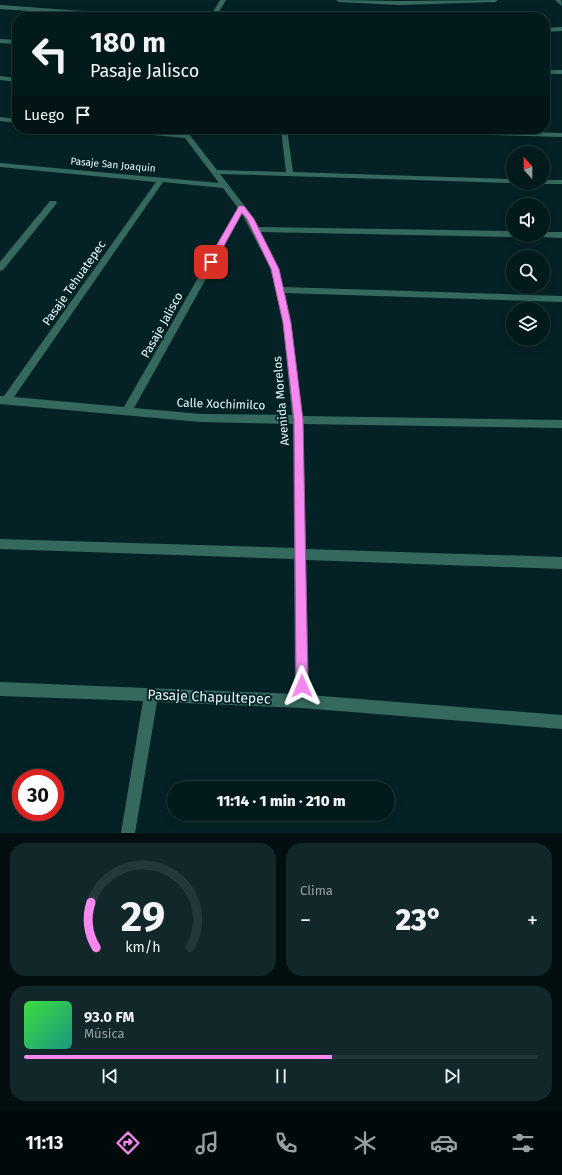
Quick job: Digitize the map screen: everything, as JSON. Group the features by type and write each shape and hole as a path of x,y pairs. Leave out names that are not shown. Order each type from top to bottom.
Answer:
{"street":[{"path":"216,12 223,0"},
{"path":"339,0 399,3 496,0"},
{"path":"558,0 562,4"},
{"path":"0,7 69,12"},
{"path":"550,30 562,29"},
{"path":"0,41 12,42"},
{"path":"550,72 562,72"},
{"path":"0,78 12,79"},
{"path":"0,120 12,121"},
{"name":"Avenida Morelos","path":"186,134 242,208 255,228 275,269 287,323 298,420 302,701"},
{"path":"285,134 290,174"},
{"path":"526,134 562,135"},
{"name":"Pasaje San Joaquin","path":"0,165 224,186"},
{"path":"214,172 506,181"},
{"name":"Pasaje Tehuatepec","path":"3,400 161,180"},
{"path":"550,182 562,182"},
{"path":"0,268 53,203"},
{"name":"Pasaje Jalisco","path":"127,411 242,208"},
{"path":"255,228 506,234"},
{"path":"550,234 562,235"},
{"path":"280,290 562,298"},
{"name":"Calle Xochimilco","path":"3,400 201,418 562,424"},
{"path":"0,544 562,563"},
{"name":"Pasaje Chapultepec","path":"0,689 302,701 562,722"},
{"path":"128,833 151,695"}],"route":[{"path":"211,262 242,208 250,219 275,269 287,323 298,420 302,686"}]}
